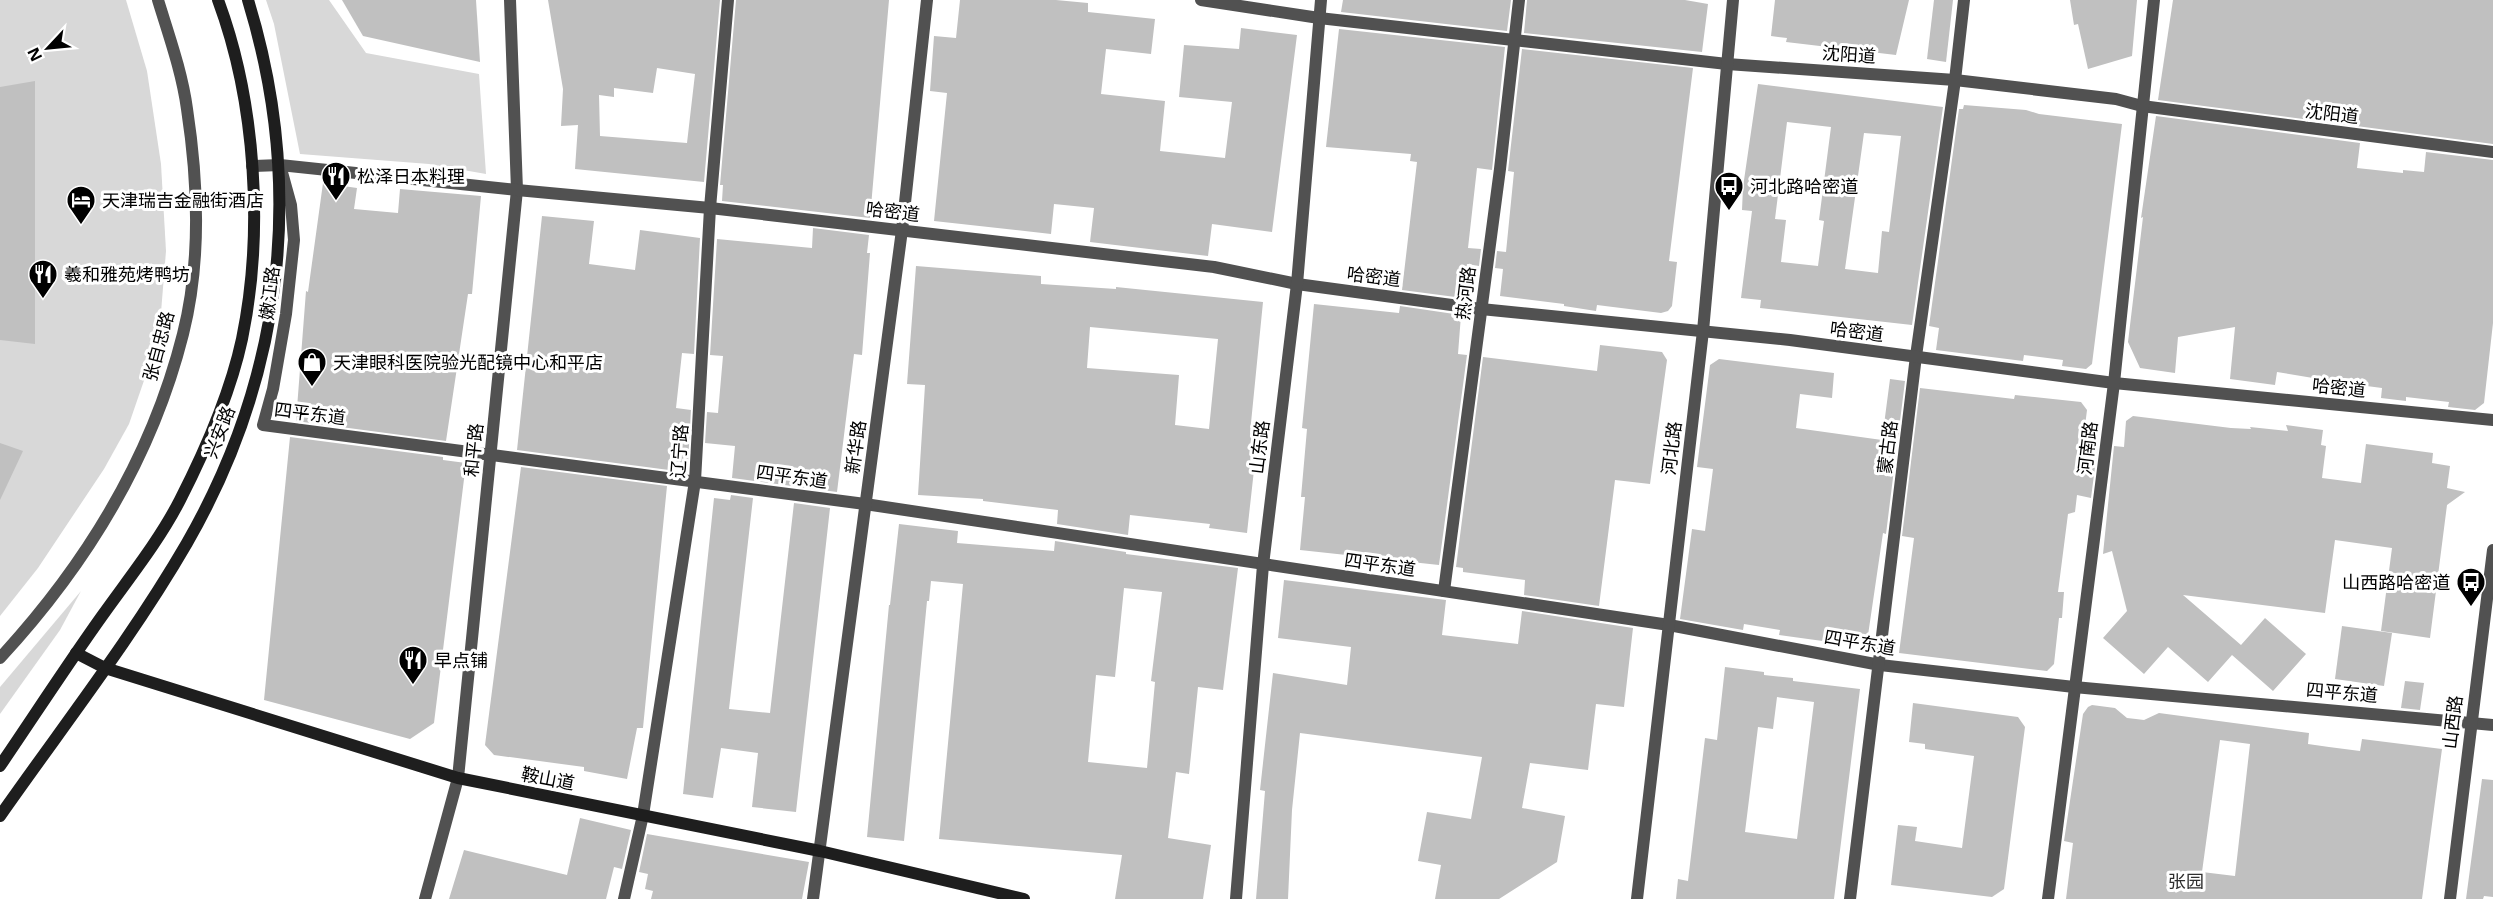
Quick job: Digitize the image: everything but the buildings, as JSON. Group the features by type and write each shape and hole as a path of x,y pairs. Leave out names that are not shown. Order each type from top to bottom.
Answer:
{"main road":[{"name":"兴安路","path":"0,766 76,653 146,555 179,501 208,441 242,339 252,263 255,207 243,94 234,52 218,0"},
{"name":"兴安路","path":"0,816 129,635 187,542 222,475 248,410 266,344 273,300 277,258 280,165 266,69 248,0"},
{"name":"鞍山道","path":"76,653 105,668 458,778 820,851 1024,899"}],"street":[{"name":"张自忠路","path":"0,658 67,579 94,541 157,414 183,333 190,294 195,229 195,173 187,107 176,56 158,0"},
{"name":"和平路","path":"425,899 458,778 517,190 510,0"},
{"name":"辽宁路","path":"624,899 643,815 695,481 710,208 728,0"},
{"name":"新华路","path":"813,899 902,230 927,0"},
{"name":"沈阳道","path":"1201,0 1319,18 1727,64 1955,80 2116,99 2142,106 2493,152"},
{"name":"山东路","path":"1236,899 1263,565 1297,284 1321,0"},
{"name":"热河路","path":"1444,591 1516,39 1519,0"},
{"name":"河北路","path":"1637,899 1703,331 1733,0"},
{"name":"蒙古路","path":"1850,899 1916,356 1964,0"},
{"name":"河南路","path":"2048,899 2114,382 2154,0"},
{"name":"哈密道","path":"252,166 280,165 710,208 1214,267 1297,284 1481,309 1703,331 2114,382 2493,420"},
{"name":"嫩江路","path":"263,425 273,389 286,314 294,240 291,205 280,165"},
{"name":"四平东道","path":"263,425 865,504 1669,625 1880,665 2074,687 2470,721 2493,725"},
{"name":"山西路","path":"2450,899 2470,721 2493,549"}],"shaded area":[{"path":"0,0 126,0 147,71 161,164 166,251 159,337 129,424 104,469 38,568 0,616"},
{"path":"266,0 329,0 366,53 479,74 486,174 429,164 300,154 274,24"},
{"path":"81,591 60,630 0,714 0,687"}],"place":[{"name":"松泽日本料理","path":"336,202"},
{"name":"河北路哈密道","path":"1729,212"},
{"name":"天津瑞吉金融街酒店","path":"81,226"},
{"name":"羲和雅苑烤鸭坊","path":"43,300"},
{"name":"天津眼科医院验光配镜中心和平店","path":"312,388"},
{"name":"山西路哈密道","path":"2471,608"},
{"name":"早点铺","path":"413,686"}],"park label":[{"name":"张园","path":"2186,881"}]}
